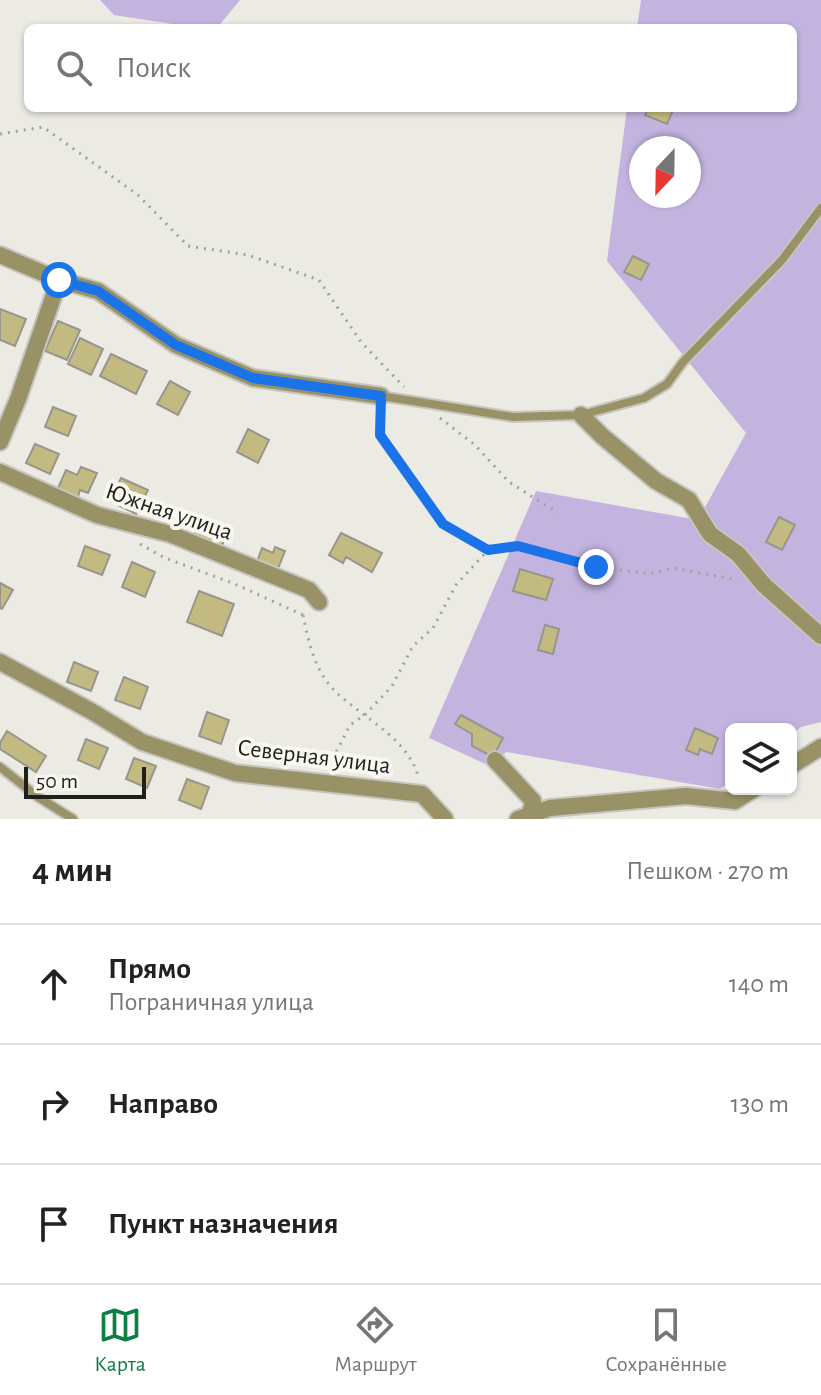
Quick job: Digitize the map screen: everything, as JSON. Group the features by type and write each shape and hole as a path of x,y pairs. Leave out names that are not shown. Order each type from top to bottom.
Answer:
{"street":[{"path":"0,255 59,280 98,291 176,345 253,378 381,396"},
{"path":"0,442 59,280"},
{"path":"581,415 656,481 689,500 710,534 738,554 764,585 821,636"},
{"name":"Южная улица","path":"0,472 97,515 170,534 309,590 319,602"},
{"name":"Северная улица","path":"0,662 142,742 235,773 422,794"},
{"path":"797,762 821,747"},
{"path":"495,760 533,801 526,818"},
{"path":"422,794 445,819"},
{"path":"526,818 550,808 686,796 735,801 744,795"}],"lane":[{"path":"381,396 513,417 581,415 644,398 667,384 683,362 782,260 821,208"},
{"path":"0,767 73,819"}],"path":[{"path":"0,134 43,127 138,195 188,246 248,255 319,280 361,342 417,401 475,445 509,482 558,513"},
{"path":"381,396 380,435 443,524 488,550 518,546 596,567 651,574 673,568 764,585"},
{"path":"138,543 165,558 235,584 303,615 318,613 319,602"},
{"path":"320,784 350,725 366,714 392,686 413,646 433,628 456,585 488,550"},
{"path":"303,615 311,657 336,693 385,729 416,768 422,794"}],"shaded area":[{"path":"100,0 240,0 220,24 173,24 114,15"},
{"path":"641,0 821,0 821,722 797,730 797,723 725,723 725,785 720,789 506,752 492,767 429,738 536,491 698,520 746,433 607,261 626,112 797,112 797,24 638,24"}],"building":[{"path":"646,112 672,112 667,124 645,115"},
{"path":"633,256 649,264 641,280 624,272"},
{"path":"0,309 26,319 15,346 0,340"},
{"path":"58,321 80,330 67,360 45,351"},
{"path":"80,338 103,349 91,375 68,364"},
{"path":"111,354 147,371 136,394 100,376"},
{"path":"170,381 190,392 178,415 157,404"},
{"path":"53,407 76,416 68,436 45,427"},
{"path":"248,429 269,440 258,463 237,452"},
{"path":"35,444 59,454 50,474 26,463"},
{"path":"81,467 97,473 88,493 80,490 78,497 58,488 66,470 77,475"},
{"path":"121,478 148,490 136,514 110,501"},
{"path":"201,517 229,527 222,546 194,536"},
{"path":"779,517 795,525 782,550 766,542"},
{"path":"341,533 382,553 372,572 346,557 343,563 329,555"},
{"path":"85,546 110,555 102,575 78,566"},
{"path":"275,547 285,551 277,571 257,562 262,548 273,553"},
{"path":"132,562 155,572 145,597 122,587"},
{"path":"520,569 553,579 546,600 513,591"},
{"path":"0,583 13,590 2,609 0,608"},
{"path":"199,591 234,604 222,636 187,622"},
{"path":"545,625 559,629 553,654 538,650"},
{"path":"74,662 98,672 91,691 67,682"},
{"path":"124,677 148,687 140,709 115,700"},
{"path":"207,712 229,720 221,744 199,736"},
{"path":"461,715 503,738 493,757 472,746 472,734 455,724"},
{"path":"695,728 718,738 712,754 700,749 698,755 686,750"},
{"path":"7,731 46,756 36,772 0,749"},
{"path":"86,739 108,748 99,769 78,760"},
{"path":"134,758 156,766 147,788 126,779"},
{"path":"187,779 209,787 201,809 179,800"}],"route":[{"path":"59,280 98,291 176,345 253,378 381,396 380,435 443,524 488,550 518,546 596,567"}]}
